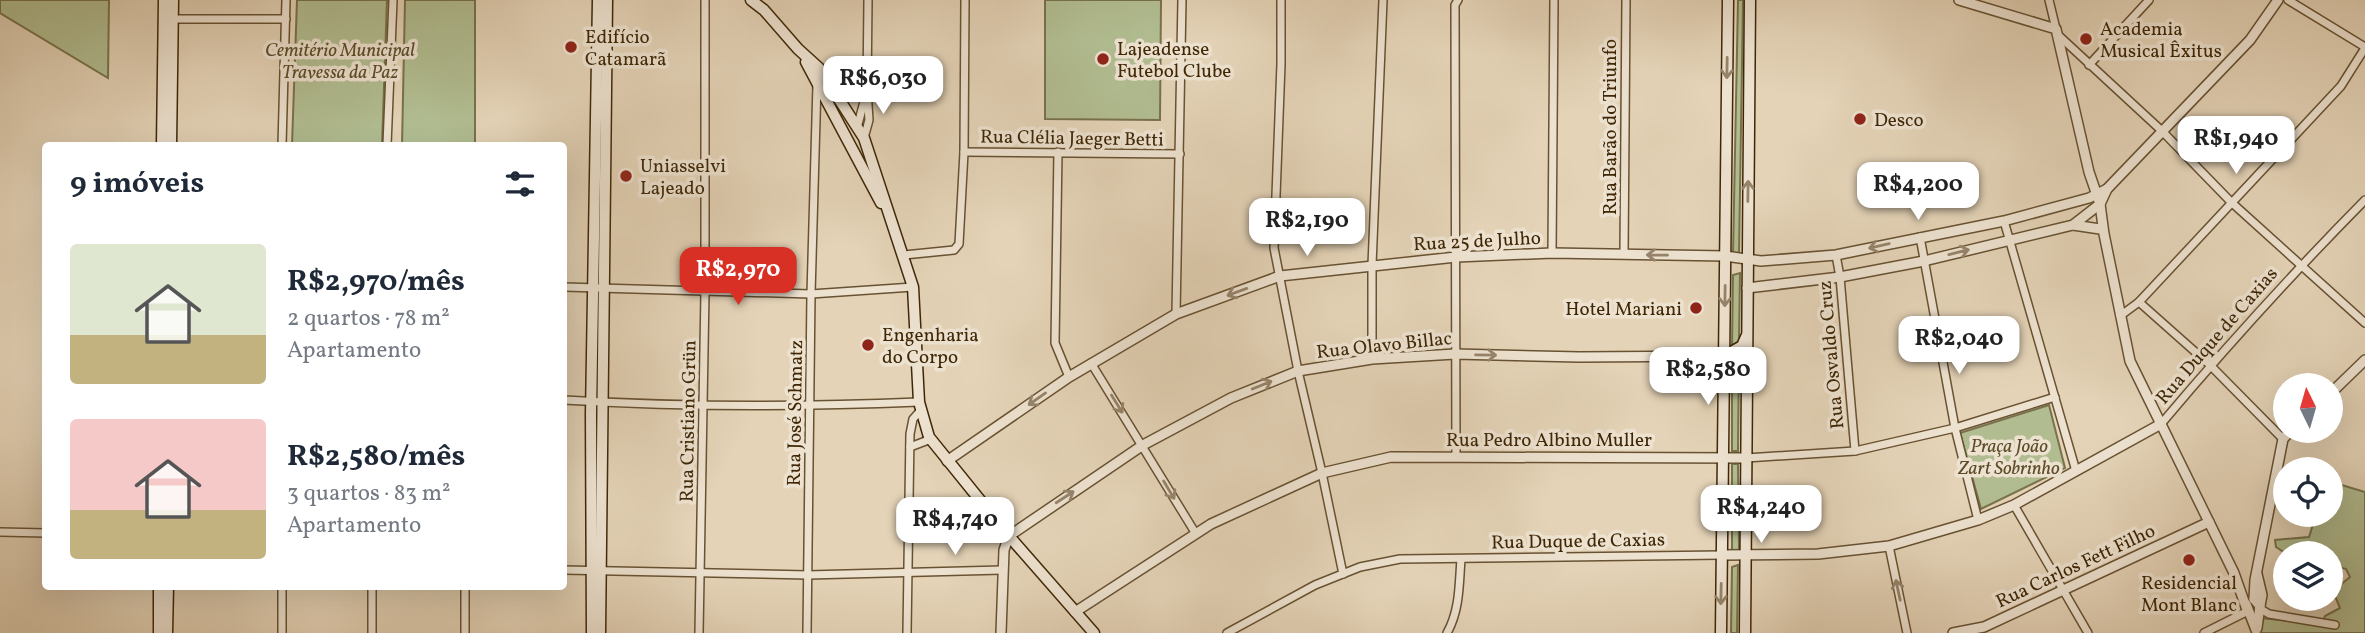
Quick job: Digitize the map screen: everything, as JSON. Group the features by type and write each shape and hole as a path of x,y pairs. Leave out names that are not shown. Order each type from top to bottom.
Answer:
{"main road":[{"path":"164,0 168,19 167,123 170,142"},
{"path":"168,19 173,0"},
{"path":"598,0 602,55"},
{"path":"592,633 596,571 602,55 607,0"},
{"path":"751,0 764,5 818,73 864,138 913,287 920,406 930,439 1009,536 1094,633"},
{"path":"1721,633 1728,0"},
{"path":"1745,633 1750,0"},
{"path":"818,73 895,232"},
{"path":"163,142 167,123"},
{"path":"849,140 857,128"},
{"path":"849,140 858,144 864,138"},
{"path":"1724,356 1742,346 1747,335"},
{"path":"596,571 600,633"},
{"path":"159,590 159,633"},
{"path":"167,590 167,633"}],"street":[{"path":"282,142 286,0"},
{"path":"387,142 394,0"},
{"name":"Rua Cristiano Grün","path":"699,633 705,292 705,0"},
{"path":"864,138 869,120 868,0"},
{"path":"904,255 958,248 964,152 965,0"},
{"path":"1176,314 1182,0"},
{"path":"1281,0 1274,248 1343,574"},
{"path":"1372,359 1372,265 1383,0"},
{"path":"1456,456 1455,5 1458,0"},
{"path":"1552,253 1554,0"},
{"name":"Rua Barão do Triunfo","path":"1624,254 1626,0"},
{"path":"1959,0 2056,32 2162,131 2231,202 2365,323"},
{"path":"2049,0 2089,172 2093,196 2090,211 2102,232"},
{"path":"2089,65 2149,0"},
{"path":"2256,632 2253,607 2130,361 2102,232 2100,204 2107,189 2250,40 2278,0"},
{"path":"2120,316 2139,302 2341,86 2365,48 2288,0"},
{"path":"168,19 286,19"},
{"name":"Rua José Schmatz","path":"807,633 811,294 818,73"},
{"path":"857,128 867,90"},
{"name":"Rua Clélia Jaeger Betti","path":"964,152 1180,154"},
{"path":"1058,152 1055,343 1069,377"},
{"name":"Rua 25 de Julho","path":"947,461 1069,377 1176,314 1280,276 1456,257 1552,253 1725,256 1761,261 1836,255 2004,221 2093,196 2107,189"},
{"path":"2093,196 2100,204"},
{"name":"Rua Duque de Caxias","path":"1227,633 1315,585 1360,567 1400,558 1818,554 1889,546 1978,520 2014,505 2161,424 2210,365 2301,265 2365,200"},
{"path":"1747,288 1840,277 1924,261 2073,225 2100,204"},
{"path":"2004,221 2076,471"},
{"path":"2073,225 2102,232"},
{"path":"1920,237 1955,428 1978,520"},
{"name":"Rua Osvaldo Cruz","path":"1836,255 1855,451"},
{"path":"567,287 811,294 913,287"},
{"path":"2139,302 2210,365 2273,429"},
{"name":"Rua Olavo Billac","path":"1009,536 1143,445 1231,398 1298,371 1372,359 1455,354 1724,356"},
{"path":"2343,381 2365,360"},
{"path":"1091,363 1196,534"},
{"name":"Rua Pedro Albino Muller","path":"1075,612 1211,524 1322,473 1391,457 1746,458 1855,451 1955,428 2055,397"},
{"path":"567,400 703,406 920,406 913,419 910,447 907,633"},
{"path":"910,447 930,439"},
{"path":"2204,633 2253,607 2262,595 2257,574 2282,443"},
{"path":"2014,505 2088,633"},
{"name":"Rua Carlos Fett Filho","path":"1954,633 1984,627 2209,522"},
{"path":"0,532 42,533"},
{"path":"1001,633 1002,570 1009,536"},
{"path":"1889,546 1907,633"},
{"path":"1447,633 1458,604 1461,559"},
{"path":"567,570 808,575 1002,570"},
{"path":"282,590 282,633"},
{"path":"372,590 372,633"},
{"path":"465,590 465,633"},
{"path":"2253,607 2269,614 2335,625"}],"green space":[{"path":"0,0 109,0 108,78 0,13"},
{"name":"Cemitério Municipal Travessa da Paz","path":"297,0 387,0 382,142 292,142"},
{"path":"405,0 475,0 475,142 402,142"},
{"name":"Lajeadense Futebol Clube","path":"1045,0 1161,0 1160,120 1045,119"},
{"path":"1738,0 1743,0 1739,255 1733,254"},
{"path":"1740,273 1739,341 1732,347 1733,275"},
{"path":"1739,356 1738,451 1732,451 1732,361"},
{"name":"Praça João Zart Sobrinho","path":"2049,405 2065,468 1981,509 1960,433"},
{"path":"1732,464 1738,464 1739,550 1732,550"},
{"path":"2343,485 2365,492 2365,633 2260,633 2260,618 2322,624 2325,616 2334,611 2343,611 2343,583 2350,577 2343,568 2343,541 2275,540 2309,537 2312,527 2343,527"},
{"path":"1738,565 1737,633 1731,633 1732,567"}],"place":[{"name":"Academia Musical Êxitus","path":"2086,39"},
{"name":"Edifício Catamarã","path":"571,47"},
{"name":"Lajeadense Futebol Clube","path":"1103,59"},
{"name":"Desco","path":"1860,119"},
{"name":"Uniasselvi Lajeado","path":"626,176"},
{"name":"Hotel Mariani","path":"1696,308"},
{"name":"Engenharia do Corpo","path":"868,345"},
{"name":"Residencial Mont Blanc","path":"2189,560"}]}
